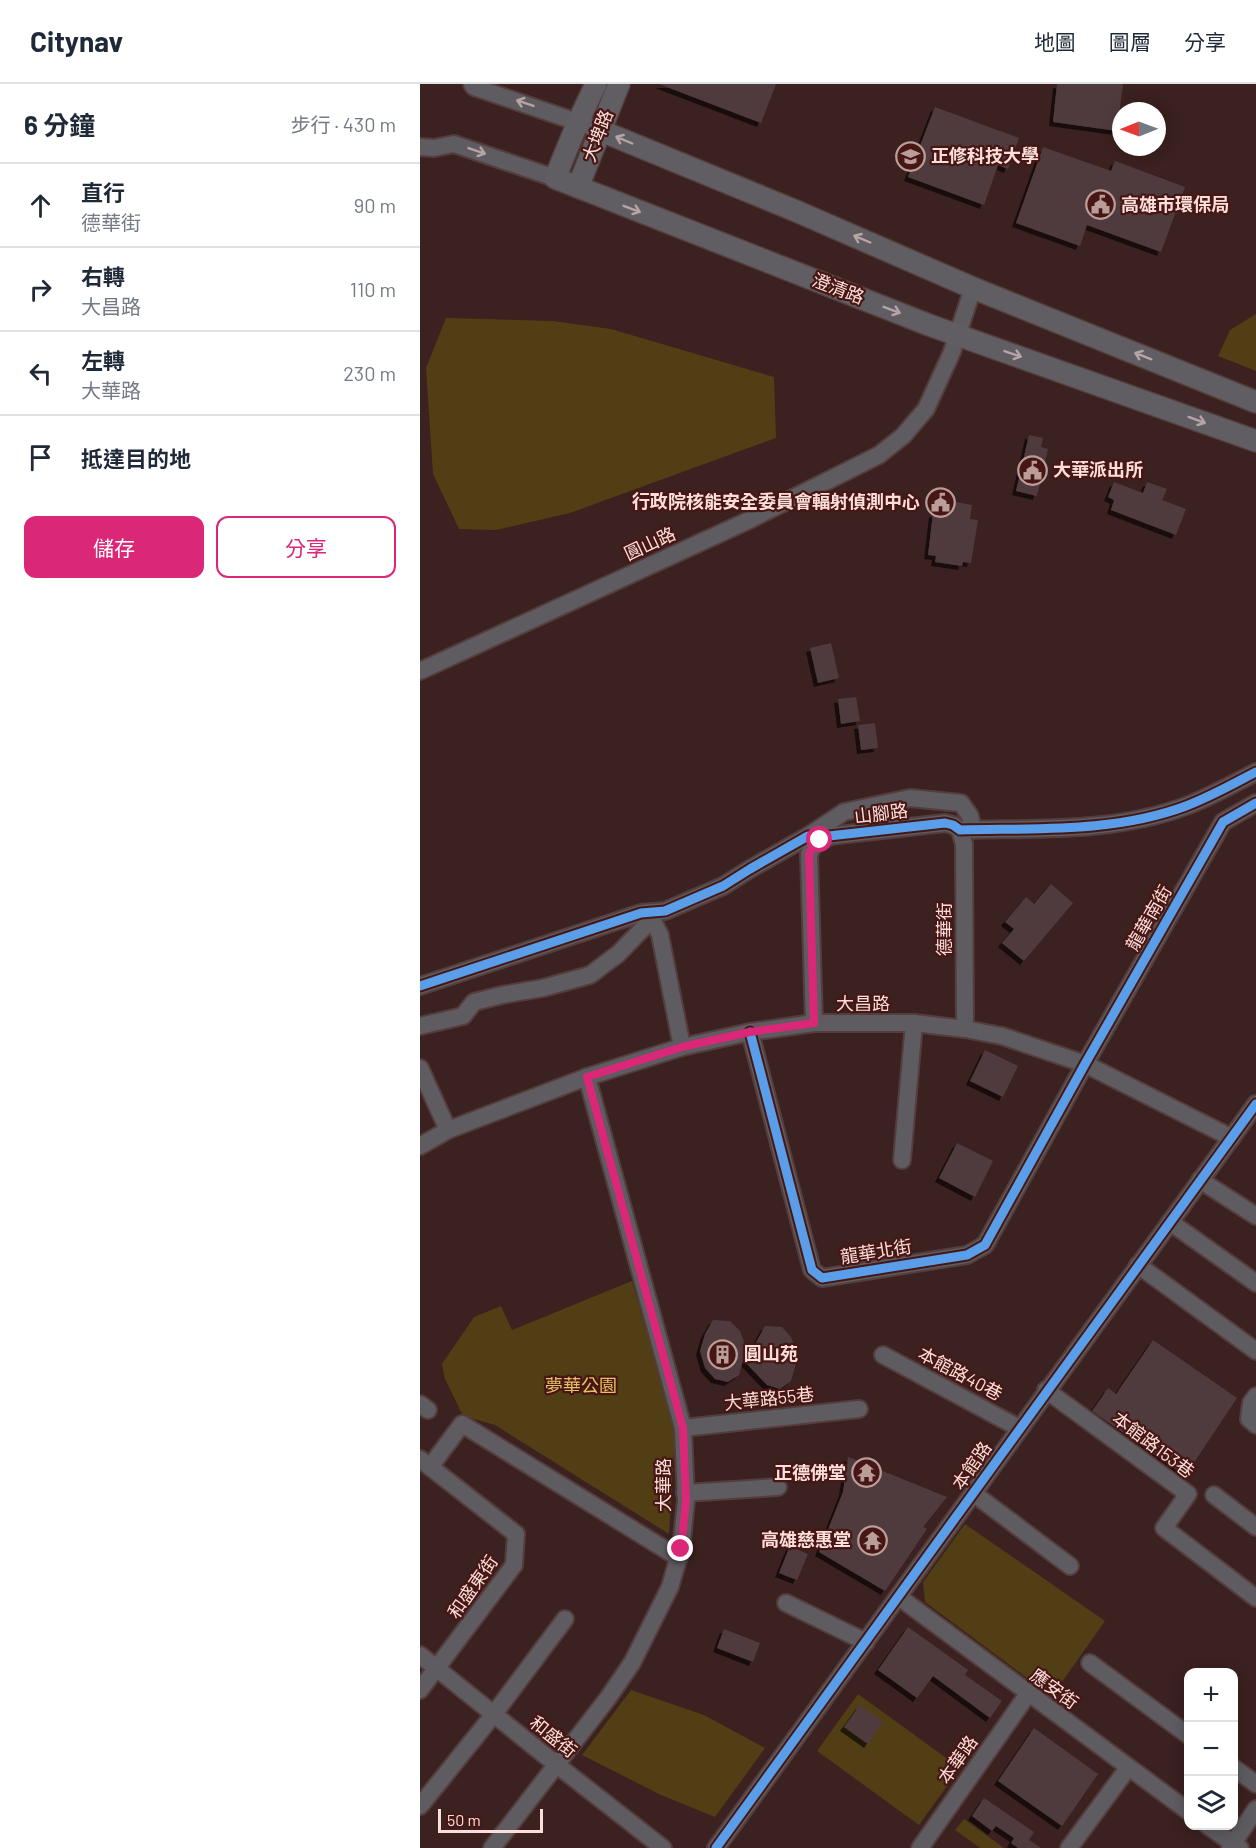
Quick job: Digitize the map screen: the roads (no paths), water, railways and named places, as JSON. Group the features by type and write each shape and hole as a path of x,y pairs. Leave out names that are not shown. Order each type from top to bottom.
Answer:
{"main road":[{"name":"大埤路","path":"555,178 596,84"},
{"name":"大埤路","path":"578,188 619,84"},
{"path":"599,130 796,211 973,288 1256,402"},
{"name":"澄清路","path":"555,178 958,335 1256,441"}],"street":[{"path":"472,84 474,87 599,130"},
{"name":"澄清路","path":"420,147 454,144 555,178"},
{"name":"圓山路","path":"420,671 735,527 879,455 903,436 926,409 952,352 973,288"},
{"name":"山腳路","path":"808,836 829,836 945,823 966,830 1103,826 1139,820 1186,806 1256,772"},
{"name":"山腳路","path":"420,986 665,911 723,886 808,836 843,812 910,798 961,803 970,816 966,830"},
{"name":"龍華南街","path":"1084,1064 1223,822 1256,803"},
{"name":"德華街","path":"965,1029 964,844 966,830"},
{"path":"814,1023 809,854 814,844 829,836"},
{"path":"420,1026 463,1016 474,1002 543,988 590,975 618,954 646,916 660,935 682,1047"},
{"name":"大昌路","path":"420,1146 448,1130 587,1077 682,1047 750,1032 814,1023 914,1023 1002,1036 1084,1064 1232,1138"},
{"path":"902,1160 914,1023"},
{"name":"龍華北街","path":"750,1032 812,1270 822,1278 967,1255 985,1245 1084,1064"},
{"path":"420,1068 448,1130"},
{"name":"大華路","path":"492,1848 632,1663 670,1587 681,1549 685,1493 683,1428 587,1077"},
{"name":"本館路","path":"716,1848 1046,1390 1256,1104"},
{"path":"1200,1180 1256,1216"},
{"path":"1170,1222 1256,1283"},
{"path":"1138,1266 1256,1351"},
{"name":"本館路40巷","path":"883,1355 1019,1428"},
{"name":"本館路153巷","path":"1046,1390 1188,1494 1164,1528 1256,1598"},
{"path":"1256,1396 1251,1403 1249,1419 1256,1425"},
{"name":"大華路55巷","path":"683,1428 859,1409"},
{"path":"425,1463 462,1424 679,1558"},
{"name":"和盛東街","path":"425,1463 516,1534 514,1566 438,1668"},
{"path":"685,1493 778,1487"},
{"path":"973,1493 1070,1566"},
{"path":"1214,1495 1256,1527"},
{"name":"應安街","path":"899,1597 1184,1808"},
{"path":"786,1603 866,1642"},
{"path":"420,1806 494,1714 565,1619"},
{"name":"和盛街","path":"420,1655 556,1766 663,1848"},
{"path":"1090,1663 1184,1732"},
{"path":"420,1690 438,1668"},
{"name":"本華路","path":"920,1848 1028,1694"},
{"path":"1070,1848 1128,1768"},
{"path":"1238,1771 1256,1784"},
{"path":"1213,1830 1234,1846 1256,1809"}],"place":[{"name":"正修科技大學","path":"910,156"},
{"name":"高雄市環保局","path":"1100,205"},
{"name":"大華派出所","path":"1032,470"},
{"name":"行政院核能安全委員會輻射偵測中心","path":"941,502"},
{"name":"圓山苑","path":"723,1354"},
{"name":"正德佛堂","path":"867,1473"},
{"name":"高雄慈惠堂","path":"872,1540"}],"park label":[{"name":"夢華公園","path":"581,1386"}]}
